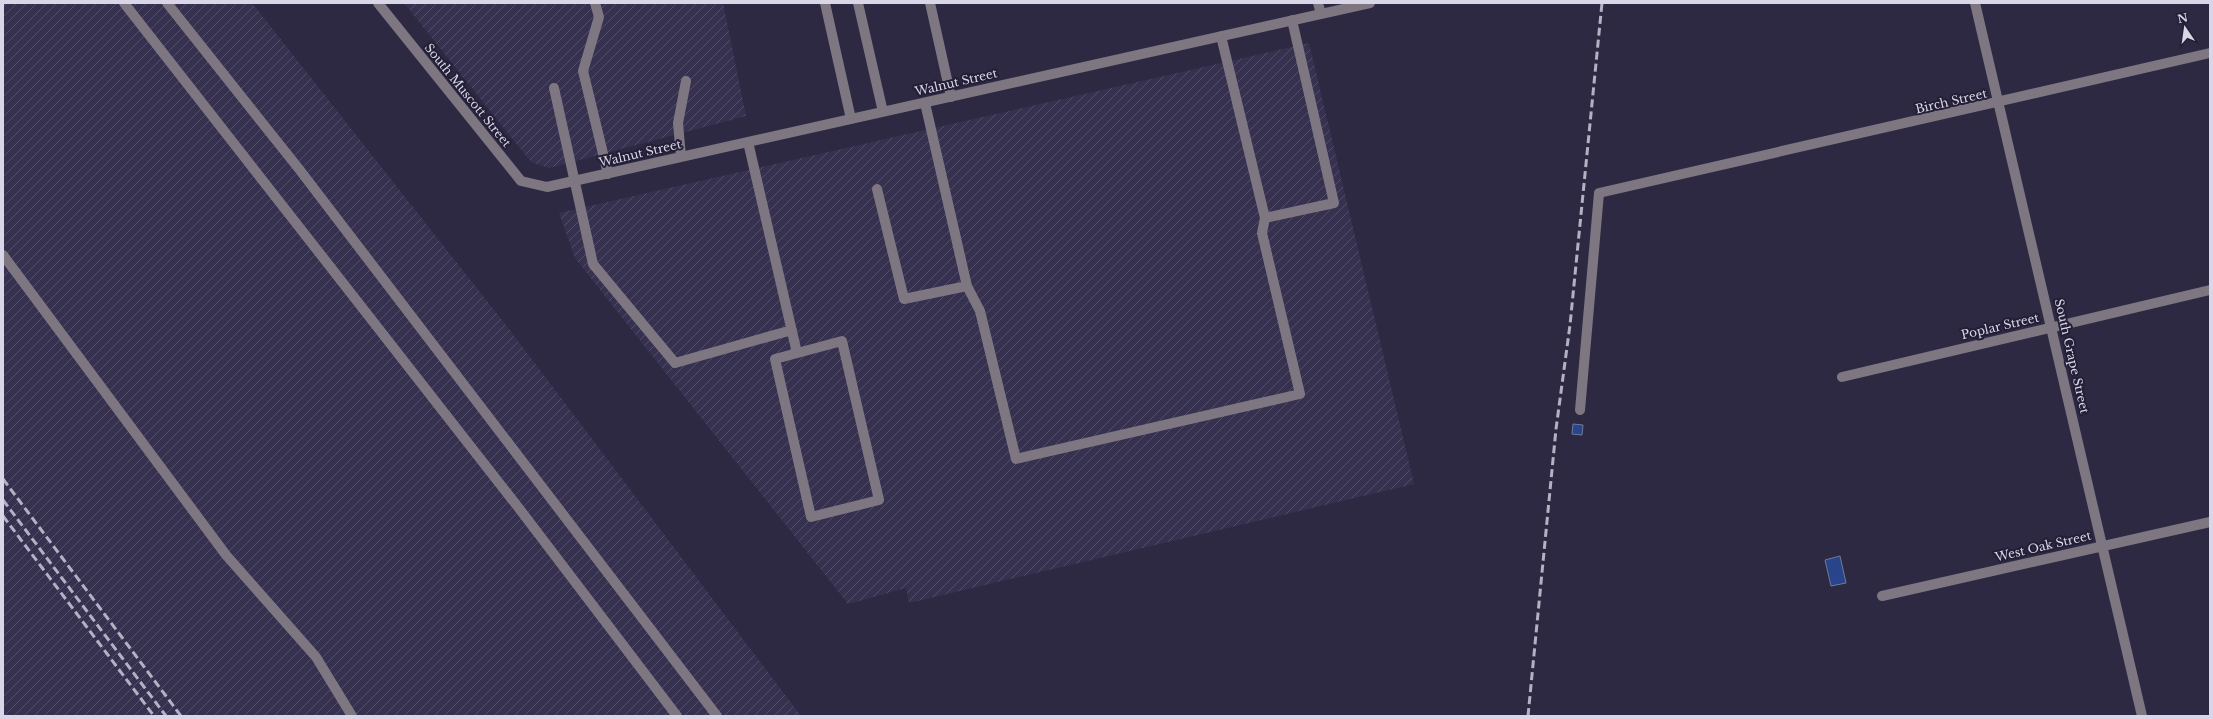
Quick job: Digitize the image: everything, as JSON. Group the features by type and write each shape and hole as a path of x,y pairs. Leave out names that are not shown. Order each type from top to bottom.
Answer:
{"street":[{"path":"124,3 518,507 677,716"},
{"path":"168,3 299,169 717,716"},
{"name":"South Muscott Street","path":"378,3 521,181 547,188"},
{"path":"595,3 598,17 583,70 608,174"},
{"path":"825,3 851,119"},
{"path":"858,3 883,112"},
{"path":"930,3 951,97"},
{"path":"1318,3 1321,14"},
{"name":"Walnut Street","path":"547,188 1370,3"},
{"name":"South Grape Street","path":"1975,3 2142,716"},
{"path":"1265,218 1334,203 1292,20"},
{"path":"925,103 967,286 980,312 1016,459 1300,394 1262,233 1265,218 1221,36"},
{"name":"Birch Street","path":"1580,410 1599,192 1998,103 2210,53"},
{"path":"682,157 678,123 686,81"},
{"path":"554,88 593,264 675,363 792,330"},
{"path":"748,142 797,353"},
{"path":"877,189 904,299 967,286"},
{"path":"3,256 226,555 316,657 352,716"},
{"name":"Poplar Street","path":"1842,377 2210,290"},
{"path":"842,341 879,500 811,517 775,359 797,353 842,341"},
{"name":"West Oak Street","path":"1882,596 2210,522"}],"shaded area":[{"path":"3,3 252,3 509,329 801,716 3,716"},
{"path":"404,3 723,3 746,116 549,168 531,162"},
{"path":"1309,43 1414,484 909,603 906,588 848,604 575,258 559,213"}],"building":[{"path":"1573,424 1583,425 1582,435 1572,434"},
{"path":"1840,556 1846,583 1831,586 1825,560"}],"railway":[{"path":"1528,716 1556,429 1570,325 1602,3"},
{"path":"3,479 181,716"},
{"path":"3,500 166,716"},
{"path":"3,516 154,716"}]}
